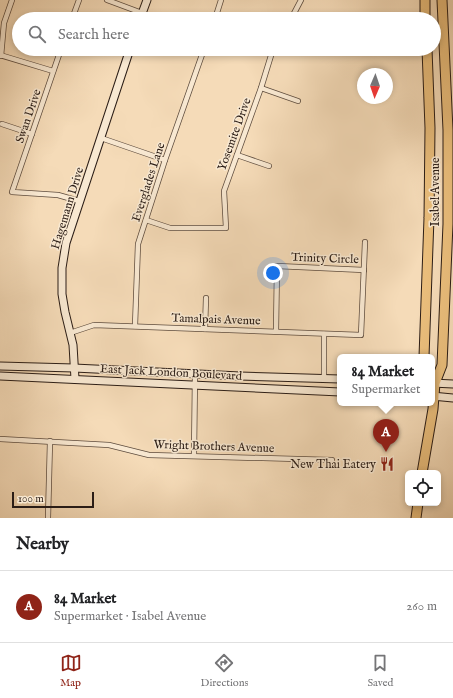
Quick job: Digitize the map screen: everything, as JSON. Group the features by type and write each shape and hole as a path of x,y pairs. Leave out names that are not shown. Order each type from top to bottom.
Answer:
{"highway":[{"path":"425,0 426,12"},
{"name":"Isabel Avenue","path":"435,377 442,365 448,224 448,130 442,0"},
{"name":"Isabel Avenue","path":"424,354 429,218 430,128 427,56"},
{"name":"Isabel Avenue","path":"423,470 433,406"},
{"path":"416,518 418,506"}],"main road":[{"path":"142,12 147,0"},
{"name":"Hagemann Drive","path":"75,379 74,345 65,312 62,294 62,268 66,243 128,56"},
{"name":"East Jack London Boulevard","path":"0,366 337,379"},
{"name":"East Jack London Boulevard","path":"0,376 337,392"},
{"path":"435,381 453,384"},
{"path":"435,396 453,398"}],"street":[{"path":"12,0 4,23 0,56 53,71"},
{"path":"75,12 79,0"},
{"path":"107,0 132,12"},
{"path":"217,12 221,0"},
{"path":"295,12 301,0"},
{"name":"Swan Drive","path":"58,56 12,192 58,195 80,201"},
{"name":"Everglades Lane","path":"135,326 138,244 165,160 202,56"},
{"name":"Yosemite Drive","path":"146,220 170,228 226,228 224,191 271,56"},
{"path":"261,88 298,101"},
{"path":"2,124 32,134"},
{"path":"101,138 165,160"},
{"path":"237,155 269,166"},
{"path":"364,270 365,242"},
{"name":"Trinity Circle","path":"276,331 277,266 364,270"},
{"name":"Tamalpais Avenue","path":"70,333 94,325 361,335 364,270"},
{"path":"205,328 206,298"},
{"path":"324,334 324,379"},
{"path":"194,455 195,374"},
{"name":"Wright Brothers Avenue","path":"0,439 109,445 149,455 194,455 332,460"},
{"path":"48,518 50,441"}],"place":[{"name":"84 Market","path":"386,452"},
{"name":"New Thai Eatery","path":"387,464"}]}
